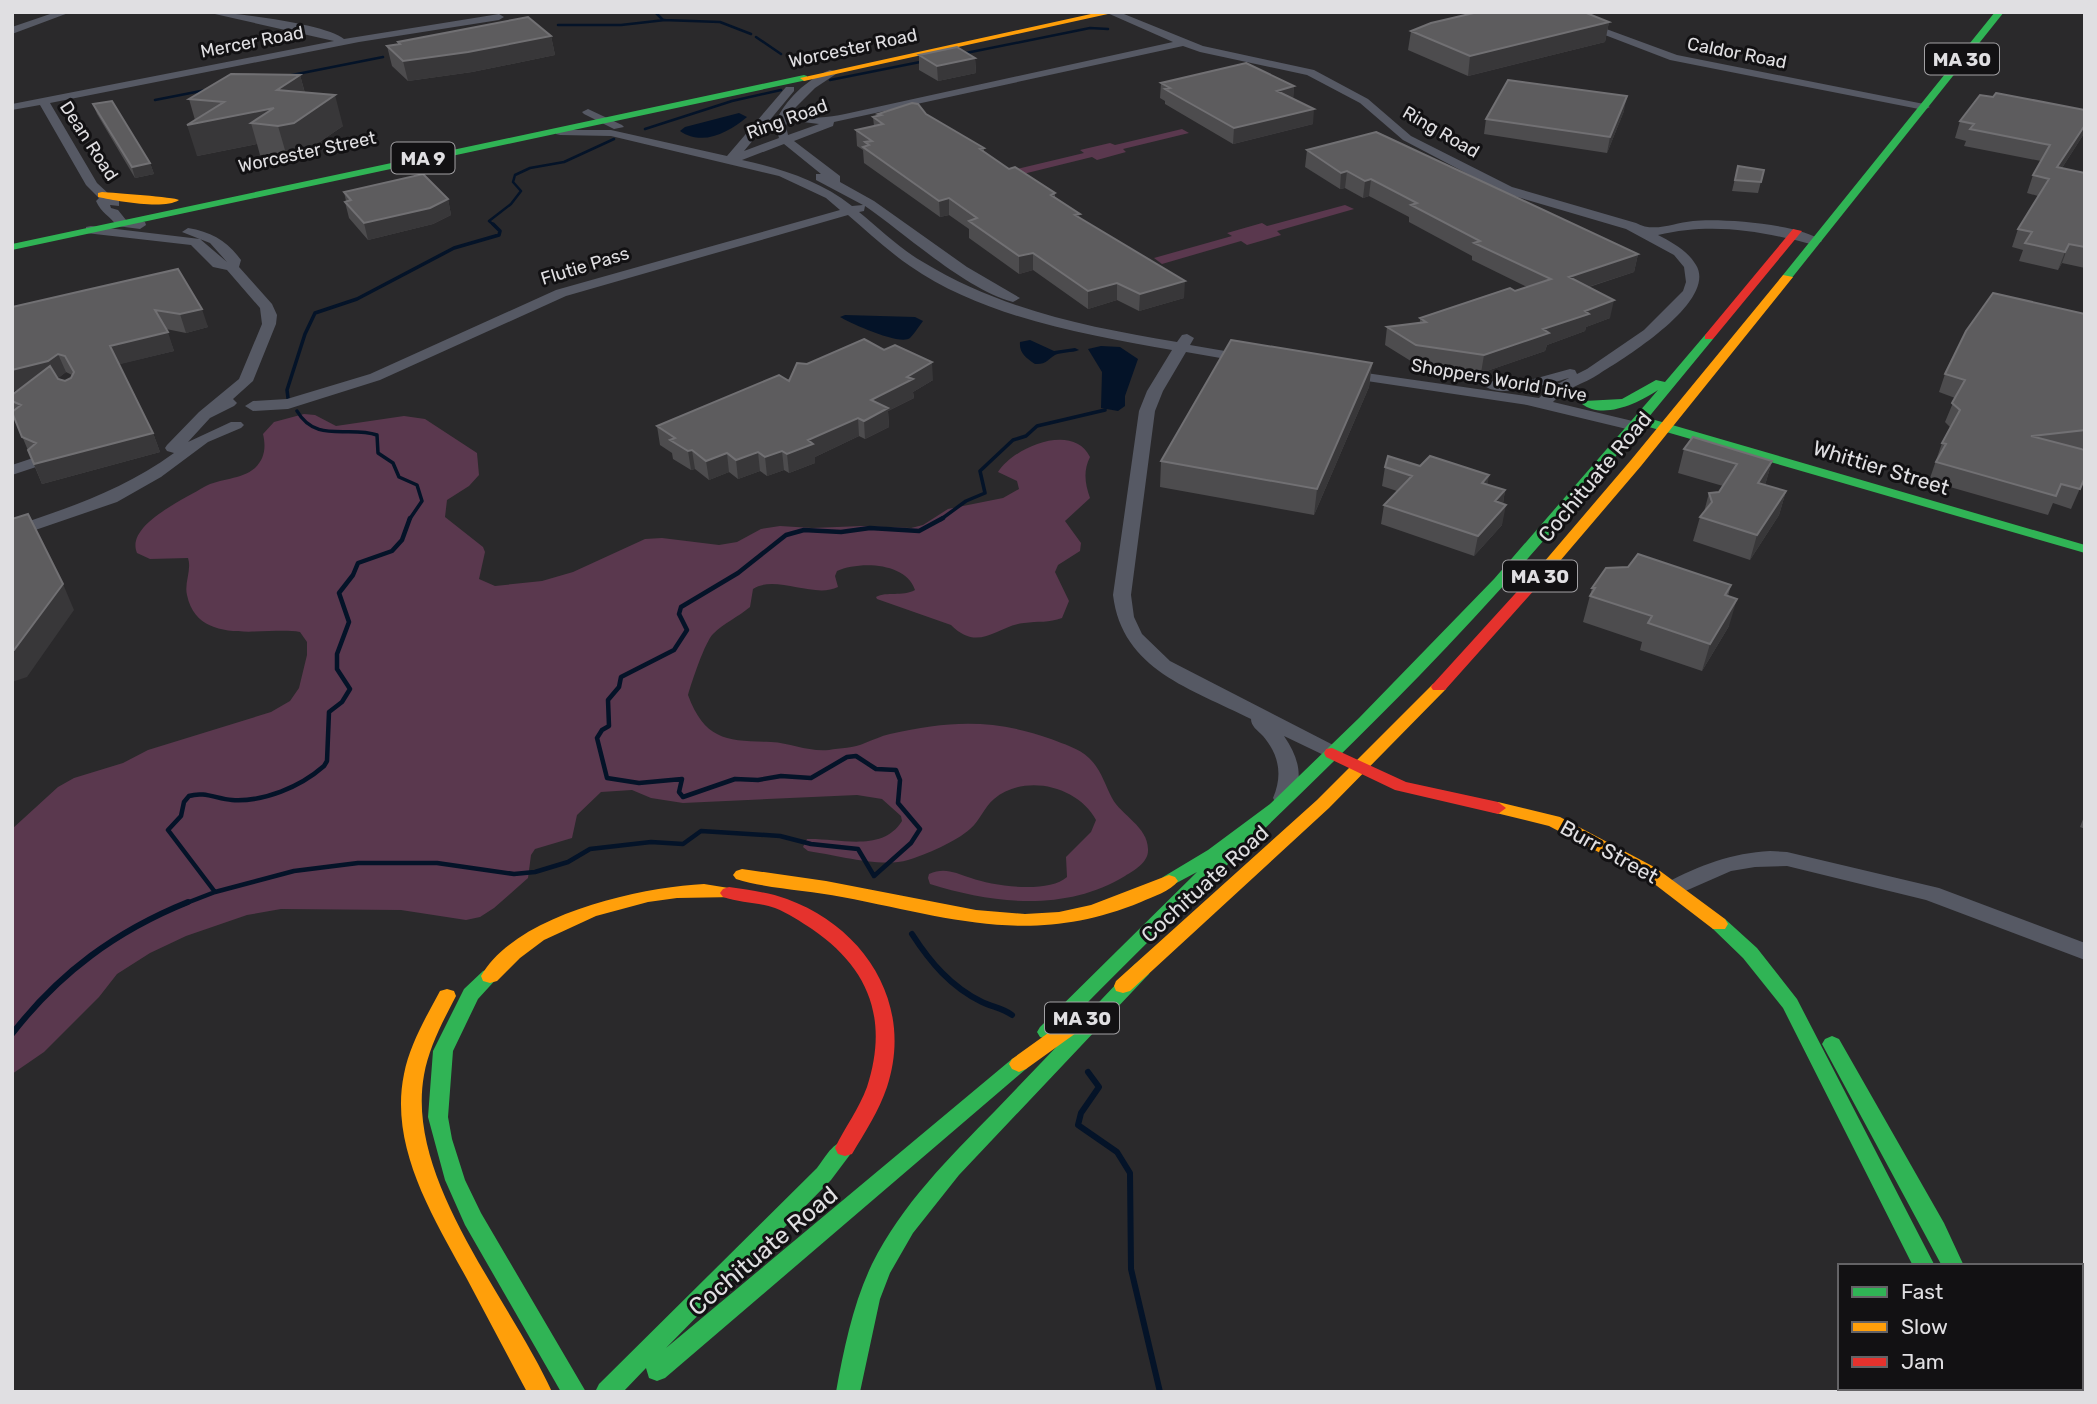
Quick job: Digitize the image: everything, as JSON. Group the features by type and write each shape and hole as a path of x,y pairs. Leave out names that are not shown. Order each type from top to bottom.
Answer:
{"main road":[{"name":"Worcester Road","path":"774,73 1068,12"},
{"name":"Worcester Road","path":"724,94 1112,12"},
{"name":"MA 30","path":"1891,120 1981,12"},
{"name":"Cochituate Road","path":"648,1378 1019,1064 1096,1008 1142,969 1273,851 1360,767 1509,612 1665,427 2000,12"},
{"path":"800,79 829,67 962,39 1018,22"},
{"name":"Worcester Street","path":"178,205 594,116 774,73"},
{"name":"Worcester Street","path":"12,235 50,227 110,205 178,205 524,136 594,116 724,94"},
{"path":"50,227 110,205 151,201 178,205"},
{"name":"Worcester Street","path":"12,247 91,230 110,205"},
{"path":"178,205 165,220 183,231"},
{"name":"Cochituate Road","path":"1019,1064 1083,994 1332,753 1474,610 1638,423 1807,219"},
{"path":"1588,404 1616,407 1637,401 1697,351"},
{"name":"Shoppers World Drive","path":"1638,423 1665,427"},
{"name":"Whittier Street","path":"1665,427 2085,549"},
{"name":"Burr Street","path":"1332,753 1401,786 1553,821 1681,884"},
{"path":"729,874 801,882 982,918 1015,921 1061,919 1107,910 1156,890 1216,853 1275,808"},
{"path":"1681,884 1708,893"},
{"path":"1681,884 1763,968 1790,1004 1923,1264"},
{"path":"574,1392 477,1226 446,1157 438,1115 438,1078 446,1043 457,1019 480,985 518,949 564,921 608,904 659,892 712,890 766,898 801,911 822,923 849,946 863,963 878,992 886,1037 881,1072 873,1098 853,1138 824,1174 607,1392"},
{"path":"1733,915 1772,955 1817,1020 1936,1230 1952,1264"},
{"path":"848,1392 856,1340 866,1304 886,1257 904,1225 938,1184 1142,969"},
{"path":"455,985 430,1023 417,1056 410,1107 413,1136 435,1203 538,1388"}],"street":[{"path":"12,31 66,12"},
{"path":"211,12 323,33 342,42"},
{"name":"Ring Road","path":"1112,12 1181,43 1223,55 1310,72 1368,103 1392,128 1407,138 1508,190 1626,224 1679,252 1691,267 1692,288 1661,323 1587,375 1546,399"},
{"path":"1132,12 1133,16 1152,28"},
{"name":"Caldor Road","path":"1550,12 1668,57 1924,107"},
{"name":"Mercer Road","path":"12,107 342,42 499,17"},
{"name":"Ring Road","path":"789,110 793,116 808,120 857,115 1181,43"},
{"path":"834,72 818,78 789,110 781,125 787,140 949,264 996,290 1078,318 1269,362"},
{"path":"736,156 800,79"},
{"name":"Dean Road","path":"43,101 92,185 110,205"},
{"name":"Ring Road","path":"736,156 857,115"},
{"path":"594,116 616,127 807,172 856,195"},
{"path":"760,124 761,136 787,140"},
{"path":"524,136 603,131 736,156 798,178 824,191 909,260 965,291 1034,317 1138,341 1256,349"},
{"path":"110,205 217,240 233,258 232,267"},
{"name":"Flutie Pass","path":"240,424 401,367 557,294 871,205"},
{"path":"1655,237 1718,228 1751,231 1813,244"},
{"path":"91,230 188,240 200,245 218,264 232,267 267,307 270,317 246,381 205,412 186,435 131,487"},
{"path":"1138,341 1159,354 1169,368"},
{"path":"1184,343 1147,411 1122,595 1125,621 1137,639 1167,668 1332,753"},
{"name":"Ring Road","path":"1493,386 1546,381 1613,356"},
{"name":"Shoppers World Drive","path":"1638,423 1546,399 1493,386 1335,367 1546,399 1588,404 1638,423"},
{"path":"12,533 93,506 161,470 197,442 240,424 254,414 246,381"},
{"name":"Flutie Pass","path":"217,405 235,402 252,406 284,405 322,394"},
{"path":"200,418 203,425 211,428 240,424"},
{"path":"12,470 33,463"},
{"path":"1238,705 1267,729 1285,754 1290,781 1275,808"},
{"name":"Burr Street","path":"1681,884 1730,862 1766,858 1787,859 1931,893 2085,952"}],"shaded area":[{"path":"1182,129 1189,133 1123,149 1126,152 1097,160 1092,157 1023,174 1017,169 1084,153 1080,150 1110,143 1115,145"},
{"path":"1345,205 1354,209 1277,231 1281,235 1247,245 1241,241 1162,264 1154,258 1232,236 1227,233 1262,223 1267,226"},
{"path":"304,414 315,415 336,426 404,416 425,419 477,453 479,475 469,486 447,500 445,517 483,547 485,552 479,579 495,586 542,581 573,572 645,539 662,538 719,545 737,542 761,529 780,526 911,528 923,525 948,509 1003,498 1019,489 1017,481 998,472 1006,463 1017,454 1044,442 1071,441 1082,447 1090,457 1086,477 1090,498 1065,521 1081,543 1080,551 1058,565 1055,572 1069,601 1062,618 1014,625 987,636 970,637 951,625 877,599 880,595 915,590 902,574 881,566 857,566 837,571 835,576 838,587 828,590 762,585 753,589 750,607 710,638 688,695 702,722 720,735 742,741 778,743 814,750 852,747 890,734 951,724 990,725 1030,732 1051,739 1081,752 1093,762 1116,804 1144,834 1148,849 1146,858 1133,871 1102,888 1054,900 1004,900 930,884 929,874 940,871 993,884 1020,887 1047,885 1067,877 1066,857 1091,832 1096,820 1088,808 1077,799 1050,787 1035,785 1007,791 994,799 964,834 940,847 915,858 885,863 808,851 803,847 807,839 859,842 883,837 893,831 902,821 901,816 882,799 857,795 683,803 651,798 632,790 601,792 577,815 572,838 535,849 531,855 528,878 480,917 466,920 401,910 281,909 247,915 186,936 150,953 117,974 99,997 44,1052 12,1074 12,829 58,787 74,778 123,763 148,750 271,712 290,701 299,688 307,655 307,642 300,632 234,631 204,622 194,612 187,595 188,558 150,559 137,553 136,543 148,523 171,506 210,484 243,475 255,468 264,452 263,434 274,422"}],"water":[{"path":"739,113 747,117 715,136 698,138 680,131 685,127"},
{"path":"840,317 915,317 923,321 910,338 905,340 875,333"},
{"path":"1030,340 1054,351 1075,348 1079,350 1057,354 1044,363 1035,364 1021,349 1020,342"},
{"path":"1101,346 1120,347 1138,359 1125,396 1125,406 1118,411 1101,408 1102,372 1088,349"}],"building":[{"path":"1478,12 1584,12 1609,22 1470,56 1411,31 1431,23"},
{"path":"528,17 551,36 403,61 387,46 400,44 398,42"},
{"path":"957,47 975,58 937,66 919,55"},
{"path":"1246,63 1294,86 1277,91 1314,109 1234,128 1165,89 1170,88 1161,83"},
{"path":"231,74 300,75 277,90 335,95 294,123 278,126 251,123 274,108 187,125 224,102 189,99"},
{"path":"1508,80 1627,96 1610,137 1486,119"},
{"path":"1996,93 2085,110 2085,125 2057,167 2085,173 2085,247 2069,244 2065,252 2025,243 2032,232 2018,229 2049,179 2033,175 2050,145 1970,129 1974,124 1960,121 1980,95 1993,97"},
{"path":"112,101 150,163 132,167 93,104"},
{"path":"912,103 918,104 926,114 984,148 980,149 1009,169 1015,167 1055,193 1051,195 1080,214 1075,215 1185,281 1140,294 1117,283 1088,291 1033,253 1019,256 969,221 977,218 949,198 939,201 863,147 869,145 865,142 872,141 856,130 883,124 873,117"},
{"path":"1376,132 1638,254 1569,277 1614,300 1585,311 1589,314 1543,329 1549,333 1484,355 1416,345 1387,327 1426,322 1420,318 1510,288 1515,291 1551,279 1474,243 1480,241 1411,205 1417,203 1371,179 1365,181 1347,171 1341,173 1307,150"},
{"path":"1738,166 1764,170 1761,182 1735,180"},
{"path":"423,174 448,199 430,208 364,223 345,202 351,200 344,192"},
{"path":"178,269 202,309 180,314 155,310 168,332 110,346 153,433 34,464 28,450 36,443 22,437 12,412 21,405 12,401 12,395 50,366 58,379 65,381 71,378 74,372 65,356 58,354 48,361 12,370 12,307"},
{"path":"1993,293 2085,314 2085,430 2031,436 2085,450 2085,477 2080,489 2061,484 2056,496 1936,462 1946,444 1942,443 1960,410 1952,403 1965,380 1945,374 1966,331"},
{"path":"864,339 884,350 895,345 932,362 907,377 913,379 871,400 888,408 864,421 858,418 808,440 813,444 787,454 782,451 765,457 758,452 736,460 727,453 706,461 692,450 688,451 670,440 675,438 657,426 779,375 789,381 797,363 807,364"},
{"path":"1231,340 1372,363 1317,489 1161,461"},
{"path":"1693,437 1772,461 1758,483 1786,491 1757,535 1700,517 1712,502 1709,493 1719,492 1737,464 1684,449"},
{"path":"1388,456 1420,466 1430,456 1489,475 1482,483 1505,490 1495,501 1506,505 1478,536 1384,505 1412,476 1385,467"},
{"path":"28,514 63,584 12,650 12,519"},
{"path":"1638,554 1731,585 1725,595 1737,599 1710,644 1648,623 1652,616 1590,596 1595,588 1592,588 1606,568 1628,567"}],"waterway":[{"path":"655,12 665,20"},
{"path":"558,25 621,25 665,20"},
{"path":"665,20 720,22 751,34"},
{"path":"961,54 1090,28 1108,29"},
{"path":"756,37 781,54"},
{"path":"287,76 383,57"},
{"path":"830,80 925,61"},
{"path":"155,100 206,90"},
{"path":"645,129 732,101 781,90"},
{"path":"495,226 489,221 511,204 521,191 513,182 515,175 530,168 564,162 614,139"},
{"path":"288,398 287,390 305,334 315,313 357,299 454,248 499,235 500,231 495,226"},
{"path":"942,519 966,501 985,493 980,471 1013,440 1026,436 1037,426 1105,410"},
{"path":"297,411 305,421 323,430 377,435 378,453 393,463 399,477 417,485 422,501 410,519"},
{"path":"215,892 168,830 181,816 184,802 189,796 205,795 244,800 269,796 293,787 324,766 327,761 329,712 342,702 350,689 337,669 337,654 349,622 339,593 353,575 358,563 392,551 402,540 410,519"},
{"path":"215,892 294,871 358,863 437,863 514,874 535,872 568,862 590,849 651,842 683,844 701,831 780,836 811,844 858,849 874,876 911,843 920,829 898,803 900,780 896,770 876,769 856,756 847,757 811,778 781,776 758,780 735,779 683,797 679,792 682,779 639,783 607,778 597,738 602,730 609,726 608,700 619,687 621,677 674,650 687,630 679,614 681,607 738,573 786,535 804,530 841,532 870,528 919,531 942,519"},
{"path":"184,904 215,892"},
{"path":"12,1034 49,992 91,956 137,926 188,902"},
{"path":"912,934 934,964 951,981 971,996 1012,1015"},
{"path":"1088,1072 1099,1087 1081,1113 1078,1125 1117,1152 1130,1173 1131,1269 1160,1392"}],"traffic: fast":[{"path":"1787,277 2000,12"},
{"path":"12,247 804,78"},
{"path":"1047,1032 1151,927 1417,670 1530,548 1709,337"},
{"path":"1588,404 1626,402 1643,395 1660,383"},
{"path":"1640,420 2085,549"},
{"path":"1169,881 1214,854 1275,808"},
{"path":"1719,924 1750,953 1790,1004 1923,1264"},
{"path":"848,1392 864,1314 892,1247 920,1207 952,1169 1142,969"},
{"path":"490,976 471,994 443,1051 438,1117 442,1139 455,1180 473,1219 574,1392"},
{"path":"1832,1044 1936,1230 1952,1264"},
{"path":"657,1370 1019,1064"},
{"path":"607,1392 824,1174 845,1148"}],"traffic: slow":[{"path":"804,78 1113,12"},
{"path":"102,195 151,201 174,200"},
{"path":"1549,565 1787,277"},
{"path":"1123,986 1323,804 1439,687"},
{"path":"1498,808 1554,821 1650,872 1719,924"},
{"path":"742,875 943,911 1025,921 1091,912 1139,896 1169,881"},
{"path":"490,976 513,953 538,936 590,911 618,902 677,892 729,893"},
{"path":"447,996 432,1024 414,1074 412,1121 417,1145 436,1202 540,1392"},
{"path":"1019,1064 1076,1023"}],"traffic: jam":[{"path":"1709,337 1797,231"},
{"path":"1439,687 1549,565"},
{"path":"1332,753 1401,786 1498,808"},
{"path":"729,893 777,902 810,919 841,940 864,965 878,993 884,1023 884,1054 877,1086 864,1118 845,1148"}]}
